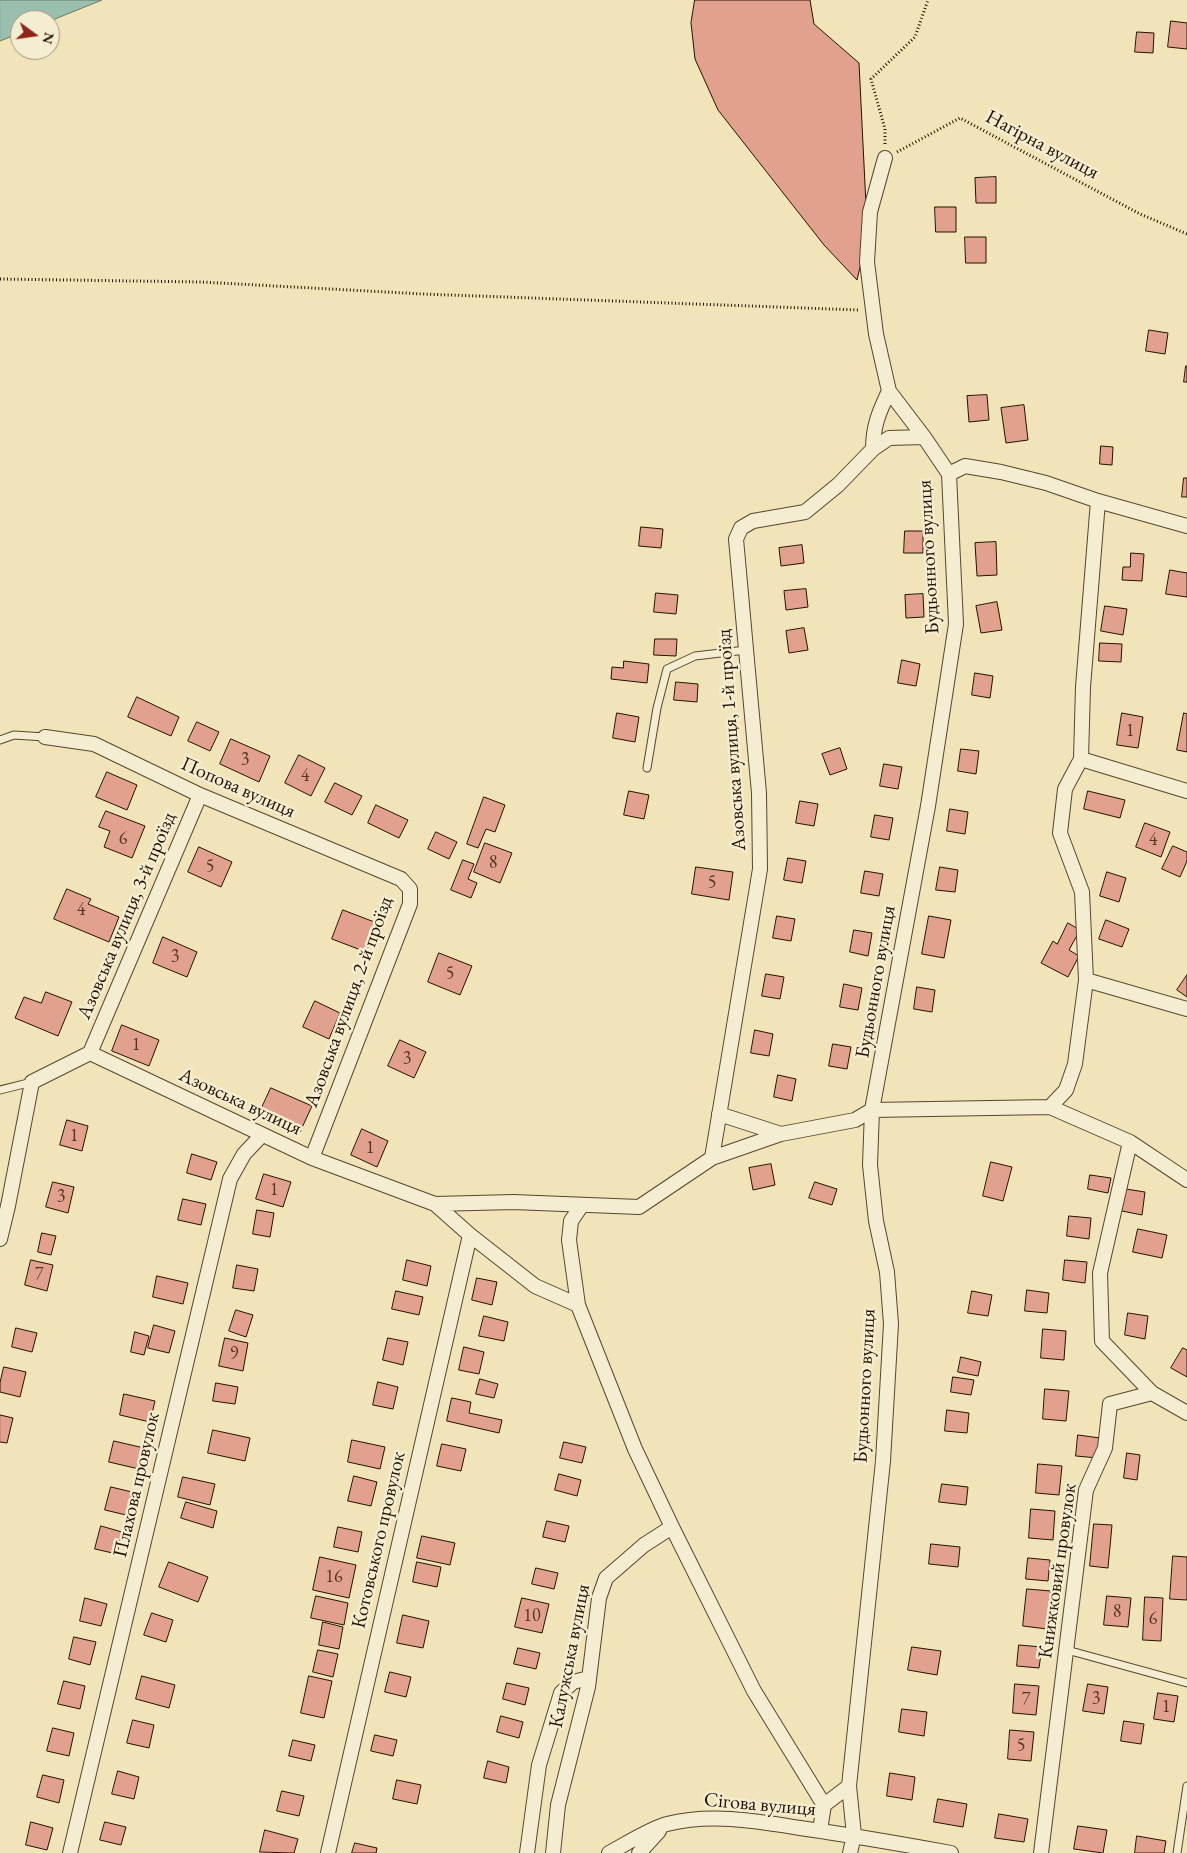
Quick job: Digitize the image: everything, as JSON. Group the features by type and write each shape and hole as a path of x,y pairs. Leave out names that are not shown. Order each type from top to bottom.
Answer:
{"street":[{"name":"Будьонного вулиця","path":"854,1835 849,1786 882,1462 891,1324 887,1272 876,1221 870,1165 872,1110 928,806 956,624 948,474 924,437 889,391 876,334 867,262 870,212 885,158"},
{"path":"873,449 873,433 889,391"},
{"path":"873,449 889,438 924,437"},
{"name":"Азовська вулиця, 1-й проїзд","path":"712,1158 760,869 759,793 736,539 741,528 753,521 805,512 838,485 873,449"},
{"path":"948,474 966,466 1001,472 1187,526"},
{"path":"1050,1107 1066,1090 1075,1064 1086,980 1082,892 1060,833 1064,788 1082,759 1083,686 1098,501"},
{"name":"Попова вулиця","path":"45,737 94,744 200,795 401,879 410,889"},
{"path":"1082,759 1187,791"},
{"name":"Азовська вулиця, 3-й проїзд","path":"90,1053 200,795"},
{"name":"Азовська вулиця, 2-й проїзд","path":"312,1158 410,904 410,889"},
{"path":"1086,980 1187,1009"},
{"path":"0,1239 32,1082 90,1053"},
{"name":"Азовська вулиця","path":"90,1053 312,1158 435,1204"},
{"path":"435,1204 513,1202 639,1207 712,1158 781,1134 856,1120 872,1110 1050,1107 1130,1142 1187,1180"},
{"path":"719,1114 781,1134"},
{"name":"Плахова провулок","path":"70,1853 230,1179 244,1154 262,1135"},
{"path":"1130,1142 1100,1273 1102,1341 1152,1393 1187,1413"},
{"path":"435,1204 470,1235 535,1286 578,1305"},
{"path":"582,1205 572,1221 569,1240 578,1305 636,1450 672,1527 754,1691 824,1806 820,1830"},
{"name":"Котовського провулок","path":"328,1853 470,1235"},
{"name":"Книжковий провулок","path":"1041,1853 1086,1490 1105,1448 1110,1404 1152,1393"},
{"name":"Калужська вулиця","path":"553,1853 552,1847 558,1805 589,1678 599,1598 606,1578 644,1545 672,1527"},
{"path":"528,1853 539,1765 561,1693 572,1682 589,1678"},
{"path":"824,1806 849,1786"},
{"name":"Сігова вулиця","path":"609,1853 664,1824 714,1818 749,1820 854,1835 951,1853"},
{"path":"639,1853 664,1824"},
{"path":"850,1853 854,1835"}],"lane":[{"path":"647,768 667,668 695,656 746,650"},
{"path":"0,740 14,735 45,737"},
{"path":"0,1090 32,1082"},
{"path":"1067,1650 1187,1683"},
{"path":"1177,1853 1187,1786"}],"path":[{"path":"885,158 886,129 871,79 915,36 928,0"},
{"name":"Нагірна вулиця","path":"885,158 960,118 1140,214 1187,234"},
{"path":"0,279 201,282 423,294 874,310"}],"shaded area":[{"path":"0,0 102,0 60,17 60,10 10,10 10,37 0,41"}],"building":[{"path":"695,0 810,0 814,24 859,63 866,205 865,246 857,280 824,245 718,110 695,59 691,23"},
{"path":"1171,21 1187,23 1187,49 1168,47"},
{"path":"1137,32 1154,33 1153,53 1135,52"},
{"path":"996,177 996,203 976,203 975,178"},
{"path":"935,207 956,207 956,232 936,232"},
{"path":"965,237 986,237 986,263 966,263"},
{"path":"1149,330 1168,333 1165,354 1146,351"},
{"path":"1186,366 1187,382 1184,382"},
{"path":"987,395 989,420 969,422 967,396"},
{"path":"1024,405 1028,440 1006,443 1001,408"},
{"path":"1101,446 1113,447 1112,465 1100,464"},
{"path":"1184,478 1187,478 1187,497 1182,497"},
{"path":"641,527 663,529 661,548 639,546"},
{"path":"905,531 923,531 923,553 904,553"},
{"path":"996,542 997,575 977,576 975,543"},
{"path":"802,545 804,563 781,566 779,548"},
{"path":"1131,553 1144,554 1142,581 1122,580 1123,567 1130,567"},
{"path":"1170,570 1187,573 1187,597 1166,594"},
{"path":"806,589 808,607 786,610 784,591"},
{"path":"656,593 678,595 676,614 654,612"},
{"path":"923,594 924,617 906,618 905,595"},
{"path":"997,602 1002,630 981,633 976,606"},
{"path":"1105,606 1127,609 1123,635 1101,631"},
{"path":"804,628 808,650 789,653 786,631"},
{"path":"655,639 677,639 676,656 654,655"},
{"path":"1100,643 1122,644 1121,662 1099,661"},
{"path":"902,660 920,664 916,686 898,683"},
{"path":"624,661 649,664 647,683 611,679 612,667 623,668"},
{"path":"975,673 993,676 990,698 972,695"},
{"path":"676,682 698,684 697,702 674,700"},
{"path":"137,697 179,717 171,736 128,717"},
{"path":"617,713 639,717 635,742 613,738"},
{"path":"1122,713 1143,717 1138,748 1117,745"},
{"path":"1184,713 1187,714 1187,752 1177,750"},
{"path":"197,722 219,732 210,751 188,741"},
{"path":"231,739 270,756 259,782 220,764"},
{"path":"840,748 847,769 830,775 822,754"},
{"path":"961,749 979,751 976,774 958,771"},
{"path":"299,755 325,768 311,796 285,783"},
{"path":"884,764 902,767 898,789 880,786"},
{"path":"107,772 137,785 127,810 96,797"},
{"path":"335,783 362,796 352,815 325,802"},
{"path":"629,791 649,795 644,819 624,815"},
{"path":"1088,791 1125,800 1120,818 1084,809"},
{"path":"484,797 505,805 495,832 486,829 478,848 467,844"},
{"path":"800,801 818,804 814,826 796,823"},
{"path":"376,805 408,820 399,838 368,823"},
{"path":"950,809 968,812 965,834 947,831"},
{"path":"106,811 145,826 132,858 104,847 110,831 99,827"},
{"path":"875,815 893,818 889,840 871,837"},
{"path":"1145,823 1170,832 1161,857 1136,847"},
{"path":"436,832 457,842 449,859 428,849"},
{"path":"485,843 512,853 500,883 474,872"},
{"path":"1173,846 1187,852 1187,861 1180,877 1162,869"},
{"path":"199,847 232,862 221,887 188,872"},
{"path":"788,858 806,861 802,883 784,880"},
{"path":"463,860 474,864 468,879 477,883 471,898 451,890"},
{"path":"696,867 733,872 729,900 692,894"},
{"path":"940,867 958,870 955,892 936,890"},
{"path":"865,871 883,874 879,896 861,893"},
{"path":"1107,872 1126,878 1119,902 1100,896"},
{"path":"67,889 91,899 88,904 119,917 109,942 54,919"},
{"path":"343,910 377,923 366,952 332,939"},
{"path":"777,916 795,919 791,941 773,938"},
{"path":"929,916 951,920 944,958 922,954"},
{"path":"1106,920 1129,929 1122,947 1099,939"},
{"path":"1068,923 1080,930 1069,950 1079,956 1068,977 1041,963 1053,941 1057,944"},
{"path":"854,930 872,933 868,956 850,952"},
{"path":"163,937 197,952 187,977 153,963"},
{"path":"439,953 472,966 460,995 428,982"},
{"path":"766,974 784,977 780,999 762,996"},
{"path":"1187,975 1187,997 1177,990"},
{"path":"844,984 862,988 858,1010 840,1007"},
{"path":"917,987 935,990 932,1012 914,1009"},
{"path":"46,992 72,1002 58,1036 15,1018 24,997 41,1003"},
{"path":"315,1001 340,1013 329,1039 303,1027"},
{"path":"122,1025 159,1040 149,1066 112,1051"},
{"path":"755,1030 773,1034 769,1056 751,1053"},
{"path":"400,1040 426,1052 414,1078 388,1066"},
{"path":"833,1044 851,1047 847,1069 829,1066"},
{"path":"778,1075 796,1079 792,1101 774,1097"},
{"path":"271,1088 312,1106 300,1132 259,1114"},
{"path":"67,1120 88,1126 82,1151 60,1145"},
{"path":"362,1129 388,1141 377,1167 351,1155"},
{"path":"192,1154 217,1162 211,1180 187,1173"},
{"path":"991,1162 1012,1167 1003,1201 983,1196"},
{"path":"771,1164 775,1185 753,1190 749,1168"},
{"path":"264,1174 291,1182 283,1207 256,1199"},
{"path":"1090,1175 1111,1178 1108,1193 1088,1189"},
{"path":"53,1182 74,1187 68,1213 46,1207"},
{"path":"815,1182 837,1189 832,1205 809,1198"},
{"path":"1126,1189 1145,1192 1142,1215 1122,1211"},
{"path":"183,1199 206,1204 201,1225 178,1220"},
{"path":"257,1210 274,1213 270,1237 253,1234"},
{"path":"1069,1216 1091,1218 1089,1239 1067,1236"},
{"path":"1138,1229 1167,1235 1162,1258 1133,1252"},
{"path":"42,1233 56,1236 51,1255 38,1252"},
{"path":"31,1260 53,1265 47,1291 25,1285"},
{"path":"407,1260 431,1266 427,1286 403,1280"},
{"path":"1065,1260 1087,1262 1085,1283 1063,1280"},
{"path":"237,1265 258,1269 254,1291 233,1288"},
{"path":"157,1276 188,1283 183,1304 153,1297"},
{"path":"477,1278 497,1282 492,1305 472,1300"},
{"path":"1027,1290 1049,1293 1047,1313 1025,1311"},
{"path":"396,1291 423,1297 419,1315 392,1309"},
{"path":"972,1291 992,1295 988,1316 968,1313"},
{"path":"236,1310 253,1315 246,1337 229,1331"},
{"path":"1128,1313 1148,1316 1145,1339 1125,1335"},
{"path":"484,1316 508,1322 504,1341 479,1336"},
{"path":"154,1325 175,1331 169,1353 148,1348"},
{"path":"16,1328 37,1333 32,1352 12,1347"},
{"path":"1043,1329 1066,1331 1064,1360 1041,1358"},
{"path":"135,1332 149,1336 144,1355 131,1352"},
{"path":"225,1338 248,1343 243,1371 219,1366"},
{"path":"388,1338 408,1342 403,1365 383,1360"},
{"path":"464,1347 484,1352 479,1374 459,1370"},
{"path":"1183,1348 1187,1350 1187,1377 1171,1368"},
{"path":"961,1357 981,1362 978,1376 958,1372"},
{"path":"4,1367 26,1372 20,1397 0,1392"},
{"path":"953,1377 974,1380 971,1395 951,1392"},
{"path":"480,1379 498,1384 494,1398 476,1394"},
{"path":"378,1382 398,1387 393,1409 373,1405"},
{"path":"216,1383 238,1387 235,1404 213,1401"},
{"path":"1045,1389 1069,1391 1066,1421 1043,1419"},
{"path":"124,1394 155,1401 150,1422 120,1415"},
{"path":"452,1398 471,1402 469,1413 502,1420 499,1433 447,1421"},
{"path":"947,1410 969,1413 967,1433 945,1431"},
{"path":"0,1415 13,1418 7,1443 0,1442"},
{"path":"213,1430 250,1438 245,1461 208,1453"},
{"path":"1078,1435 1100,1438 1098,1458 1076,1456"},
{"path":"352,1440 385,1447 380,1469 348,1462"},
{"path":"114,1441 144,1448 139,1469 109,1462"},
{"path":"564,1442 586,1447 582,1463 560,1458"},
{"path":"442,1444 466,1449 461,1471 437,1466"},
{"path":"1127,1453 1140,1455 1137,1480 1124,1478"},
{"path":"1038,1464 1062,1466 1059,1495 1036,1493"},
{"path":"559,1474 581,1480 577,1496 555,1490"},
{"path":"354,1476 377,1482 371,1506 348,1501"},
{"path":"183,1477 215,1484 210,1505 178,1497"},
{"path":"942,1484 968,1487 966,1505 939,1502"},
{"path":"111,1487 132,1492 126,1515 105,1510"},
{"path":"186,1502 217,1511 213,1528 181,1518"},
{"path":"1031,1509 1055,1511 1053,1540 1029,1538"},
{"path":"547,1521 569,1526 565,1542 543,1537"},
{"path":"1094,1524 1112,1525 1108,1568 1090,1566"},
{"path":"101,1526 122,1532 117,1554 95,1549"},
{"path":"338,1527 362,1532 358,1552 334,1547"},
{"path":"422,1536 455,1543 450,1565 417,1558"},
{"path":"931,1544 960,1547 958,1567 929,1564"},
{"path":"1173,1556 1187,1557 1187,1600 1170,1599"},
{"path":"320,1557 356,1565 349,1598 313,1590"},
{"path":"1028,1558 1050,1560 1048,1581 1026,1579"},
{"path":"169,1562 208,1577 198,1602 159,1587"},
{"path":"417,1562 441,1567 437,1587 413,1582"},
{"path":"536,1568 558,1573 554,1589 532,1584"},
{"path":"1027,1589 1051,1591 1047,1629 1023,1626"},
{"path":"316,1596 348,1603 344,1625 311,1618"},
{"path":"1107,1596 1131,1598 1128,1627 1104,1625"},
{"path":"1145,1597 1163,1598 1161,1641 1143,1640"},
{"path":"85,1598 107,1604 101,1626 80,1621"},
{"path":"522,1598 549,1604 542,1633 515,1627"},
{"path":"152,1613 173,1620 166,1642 144,1635"},
{"path":"403,1615 429,1621 423,1648 397,1643"},
{"path":"323,1622 343,1627 339,1649 319,1645"},
{"path":"74,1637 96,1642 90,1665 69,1659"},
{"path":"1019,1645 1042,1647 1039,1668 1017,1666"},
{"path":"912,1647 941,1651 937,1675 908,1670"},
{"path":"518,1648 540,1653 536,1669 514,1664"},
{"path":"318,1650 338,1654 333,1677 313,1672"},
{"path":"390,1672 411,1677 406,1697 385,1692"},
{"path":"142,1676 175,1685 169,1708 136,1699"},
{"path":"309,1676 332,1681 324,1718 301,1713"},
{"path":"64,1681 85,1686 80,1709 58,1704"},
{"path":"507,1683 529,1688 525,1705 503,1699"},
{"path":"1015,1684 1039,1686 1036,1715 1013,1713"},
{"path":"1088,1684 1108,1687 1104,1714 1083,1711"},
{"path":"1158,1693 1178,1696 1174,1722 1154,1719"},
{"path":"902,1709 927,1712 924,1736 899,1732"},
{"path":"501,1716 523,1722 519,1738 497,1732"},
{"path":"133,1720 154,1725 149,1748 127,1743"},
{"path":"1124,1721 1144,1724 1141,1744 1121,1741"},
{"path":"53,1728 74,1733 69,1756 47,1751"},
{"path":"1010,1730 1034,1732 1031,1761 1008,1759"},
{"path":"375,1735 397,1740 393,1756 371,1751"},
{"path":"293,1740 315,1745 311,1761 289,1756"},
{"path":"488,1761 509,1767 506,1783 484,1778"},
{"path":"118,1771 139,1777 134,1799 112,1794"},
{"path":"890,1773 915,1777 912,1800 887,1796"},
{"path":"43,1775 64,1780 59,1803 37,1797"},
{"path":"397,1780 421,1785 417,1804 393,1799"},
{"path":"282,1791 304,1796 299,1816 277,1811"},
{"path":"938,1799 967,1804 963,1827 934,1822"},
{"path":"999,1814 1028,1819 1024,1842 995,1838"},
{"path":"31,1822 53,1828 47,1850 26,1845"},
{"path":"105,1822 126,1827 121,1845 100,1840"},
{"path":"1078,1826 1107,1830 1103,1853 1074,1849"},
{"path":"265,1830 298,1839 294,1853 260,1852"},
{"path":"1137,1836 1166,1841 1164,1853 1135,1853"},
{"path":"355,1843 377,1848 376,1853 352,1853"}]}
